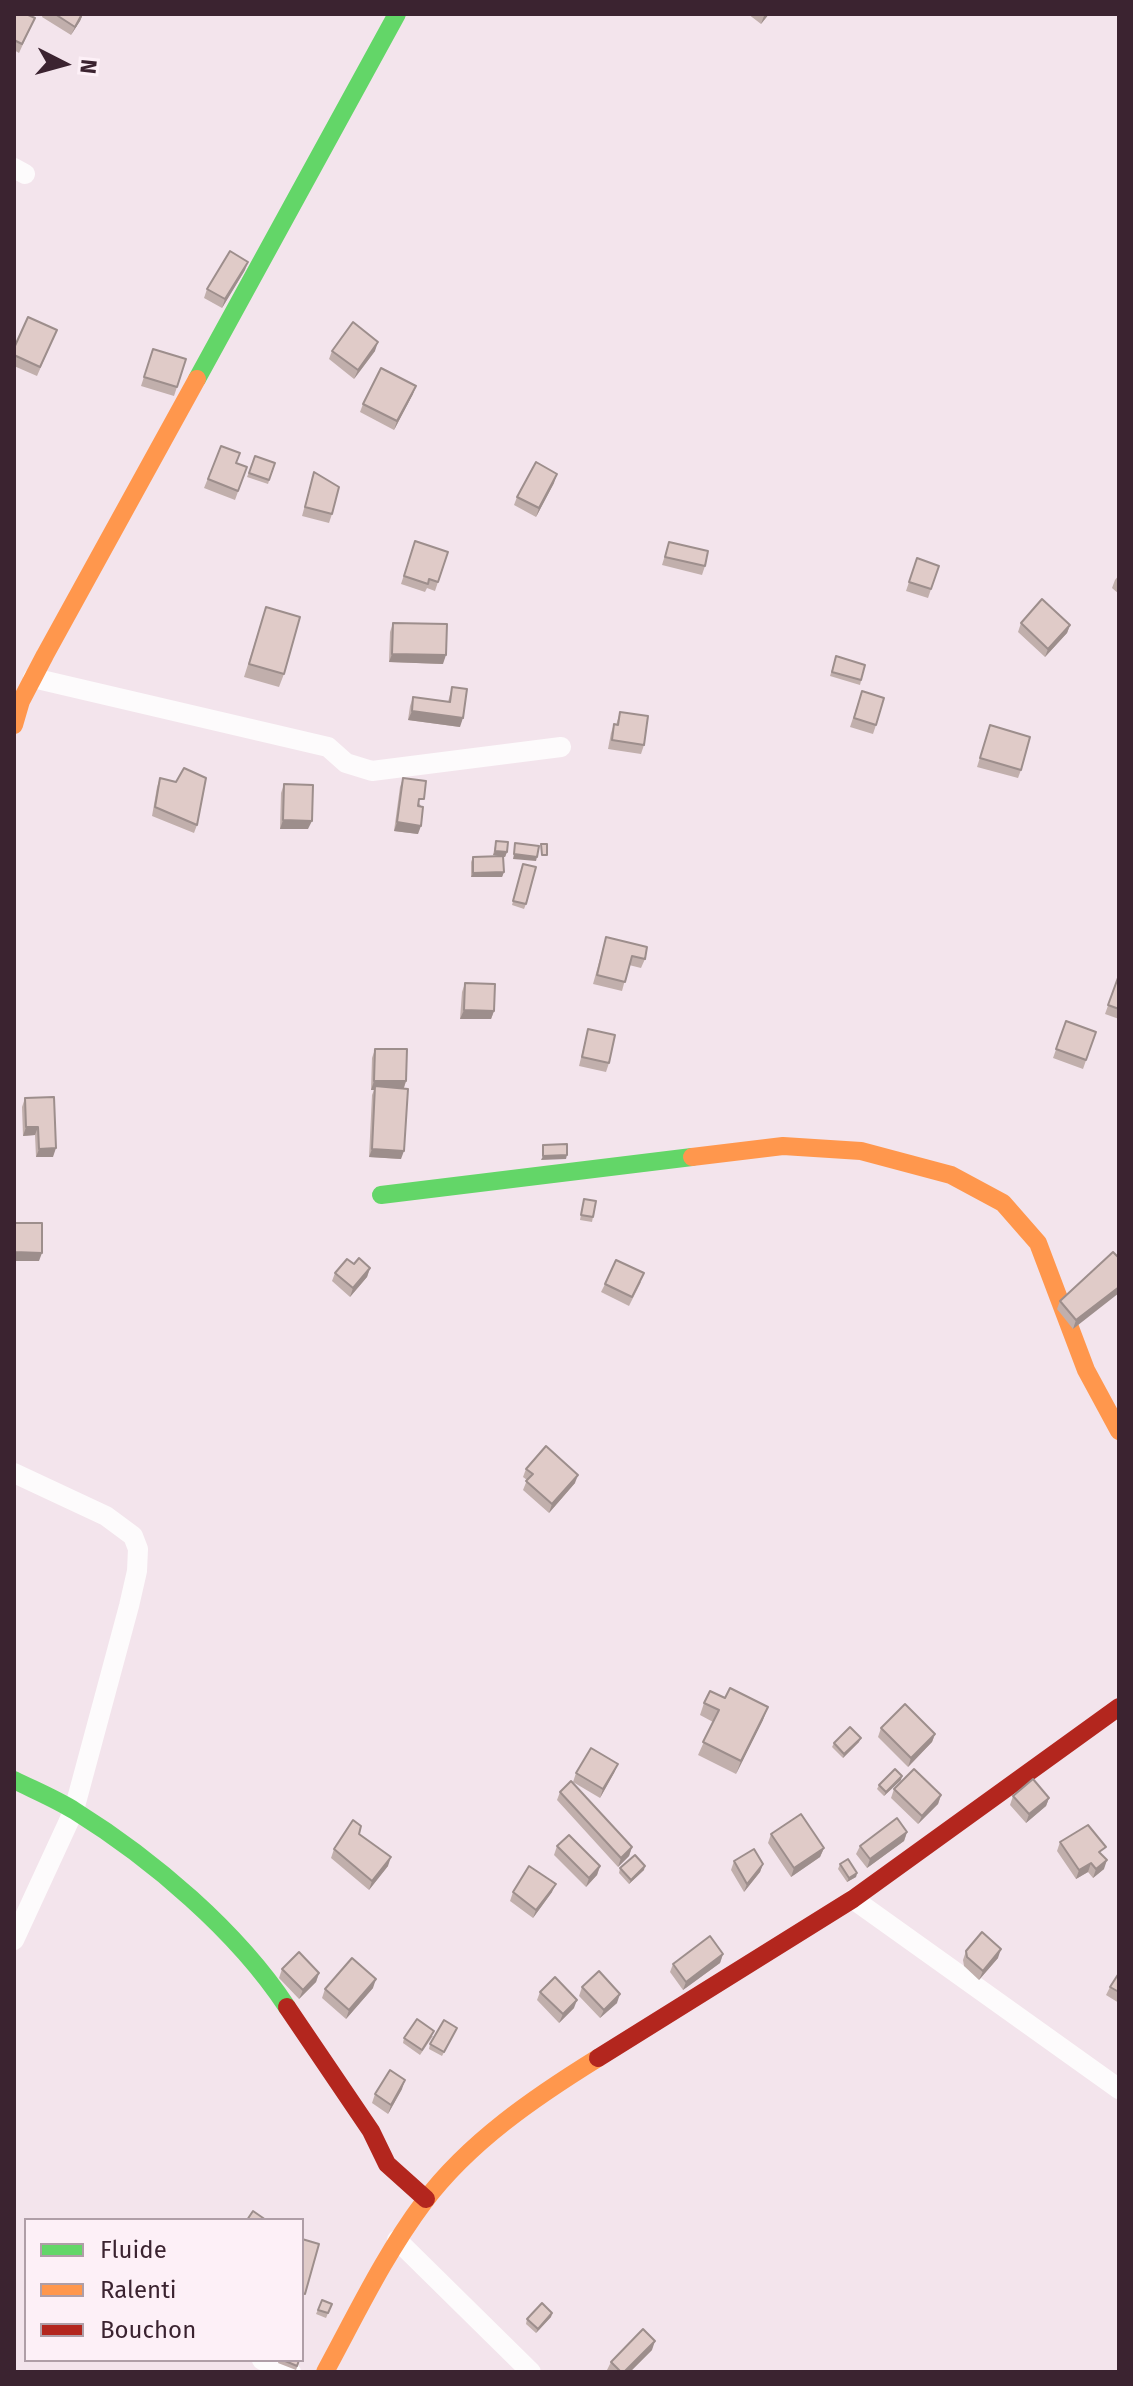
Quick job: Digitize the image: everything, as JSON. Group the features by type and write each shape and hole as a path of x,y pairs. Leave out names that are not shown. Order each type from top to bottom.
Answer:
{"street":[{"path":"14,725 21,701 33,678 397,14"},
{"path":"33,678 328,747 346,763 372,771 561,747"},
{"path":"381,1195 783,1146 861,1151 951,1175 1003,1203 1038,1243 1086,1370 1119,1431"},
{"path":"14,1473 106,1516 133,1536 138,1549 137,1571 129,1606 74,1810 14,1940"},
{"path":"325,2372 397,2240 426,2199 471,2151 542,2093 853,1899 1119,1707"},
{"path":"14,1780 74,1810 172,1881 234,1941 283,2000 371,2131 387,2164 426,2199"},
{"path":"853,1899 1119,2089"},
{"path":"397,2240 531,2372"},
{"path":"267,2362 291,2372"}],"building":[{"path":"14,14 35,18 22,44 14,40"},
{"path":"55,14 82,14 75,27"},
{"path":"230,251 248,262 225,299 207,289"},
{"path":"28,317 57,330 40,367 14,355 14,348"},
{"path":"353,322 378,342 358,370 332,351"},
{"path":"153,349 186,359 177,387 144,377"},
{"path":"381,368 416,386 397,421 363,404"},
{"path":"221,446 240,453 236,463 247,467 238,491 208,479"},
{"path":"255,456 275,463 269,480 249,473"},
{"path":"536,462 557,474 539,508 517,497"},
{"path":"314,472 339,487 332,514 305,507"},
{"path":"415,541 448,552 438,582 429,579 428,584 404,576"},
{"path":"669,542 708,551 705,566 665,557"},
{"path":"917,558 939,566 931,589 909,582"},
{"path":"1042,599 1070,625 1048,649 1021,623"},
{"path":"266,607 300,617 284,674 249,664"},
{"path":"393,623 447,624 446,655 392,654"},
{"path":"836,656 865,665 861,680 832,672"},
{"path":"452,687 467,689 463,718 412,711 413,697 450,702"},
{"path":"862,691 884,698 876,725 854,718"},
{"path":"620,712 648,716 644,745 612,740 614,724 618,725"},
{"path":"990,725 1030,737 1021,770 980,758"},
{"path":"184,768 206,778 197,825 155,807 160,778 176,782"},
{"path":"403,778 426,781 424,799 419,799 418,806 423,807 421,826 397,822"},
{"path":"284,784 313,785 312,821 283,820"},
{"path":"496,841 508,842 507,852 495,851"},
{"path":"515,843 539,846 537,857 514,854"},
{"path":"541,844 547,844 547,855 542,855"},
{"path":"503,856 504,872 473,873 473,857"},
{"path":"523,864 536,867 526,904 513,901"},
{"path":"606,937 647,947 645,959 632,956 625,982 597,975"},
{"path":"1119,975 1119,1009 1108,1005"},
{"path":"465,983 495,984 494,1011 464,1010"},
{"path":"1066,1021 1096,1032 1086,1060 1056,1049"},
{"path":"588,1029 615,1035 609,1063 582,1057"},
{"path":"375,1049 407,1049 406,1081 374,1081"},
{"path":"375,1086 408,1089 404,1151 372,1149"},
{"path":"54,1097 56,1148 39,1149 38,1127 26,1127 25,1098"},
{"path":"567,1144 567,1155 543,1156 543,1145"},
{"path":"584,1199 596,1201 593,1217 581,1215"},
{"path":"14,1223 42,1223 42,1253 14,1252"},
{"path":"1113,1252 1119,1258 1119,1287 1076,1320 1060,1301"},
{"path":"359,1258 370,1268 353,1288 335,1273 347,1259 354,1264"},
{"path":"616,1260 644,1273 632,1297 605,1284"},
{"path":"546,1446 578,1475 552,1504 526,1481 533,1474 526,1469"},
{"path":"730,1688 768,1707 741,1761 703,1742 719,1710 704,1703 710,1691 725,1698"},
{"path":"905,1704 935,1734 911,1758 881,1728"},
{"path":"850,1727 861,1738 844,1754 834,1743"},
{"path":"591,1748 618,1764 603,1789 576,1773"},
{"path":"895,1769 902,1776 886,1792 879,1785"},
{"path":"914,1769 941,1795 922,1816 894,1789"},
{"path":"1033,1779 1049,1798 1029,1814 1013,1796"},
{"path":"571,1781 632,1847 621,1858 560,1792"},
{"path":"801,1814 824,1848 794,1868 771,1834"},
{"path":"897,1818 907,1832 870,1859 860,1846"},
{"path":"353,1820 361,1826 359,1834 391,1857 372,1881 334,1849"},
{"path":"1088,1825 1106,1847 1099,1852 1107,1860 1096,1869 1091,1863 1079,1870 1060,1842"},
{"path":"569,1835 600,1866 589,1878 557,1846"},
{"path":"754,1849 763,1864 747,1884 734,1861"},
{"path":"635,1855 645,1866 631,1880 620,1868"},
{"path":"848,1859 857,1873 849,1878 840,1864"},
{"path":"529,1866 556,1884 536,1910 513,1892"},
{"path":"982,1932 1001,1949 983,1971 967,1957 966,1951"},
{"path":"710,1936 723,1954 686,1982 673,1964"},
{"path":"299,1952 319,1973 303,1990 282,1969"},
{"path":"352,1958 376,1979 349,2010 325,1989"},
{"path":"599,1971 620,1994 604,2010 582,1987"},
{"path":"1119,1973 1119,1992 1110,1987"},
{"path":"555,1977 577,2000 563,2014 540,1992"},
{"path":"417,2019 434,2031 422,2050 404,2038"},
{"path":"444,2020 457,2028 444,2052 430,2044"},
{"path":"390,2070 405,2080 391,2105 375,2094"},
{"path":"253,2211 263,2218 248,2218"},
{"path":"304,2240 319,2244 304,2294"},
{"path":"322,2300 332,2304 328,2313 318,2310"},
{"path":"542,2303 552,2313 538,2329 527,2319"},
{"path":"643,2329 655,2341 621,2372 611,2362"}],"traffic: fast":[{"path":"197,379 397,14"},
{"path":"381,1195 692,1157"},
{"path":"14,1780 75,1811 163,1874 244,1951 287,2007"}],"traffic: slow":[{"path":"14,725 21,701 45,655 197,379"},
{"path":"692,1157 783,1146 861,1151 951,1175 1003,1203 1038,1243 1086,1370 1119,1431"},
{"path":"325,2372 396,2242 442,2180 504,2122 598,2058"}],"traffic: jam":[{"path":"598,2058 853,1899 1119,1707"},
{"path":"287,2007 371,2131 387,2164 426,2199"}]}
